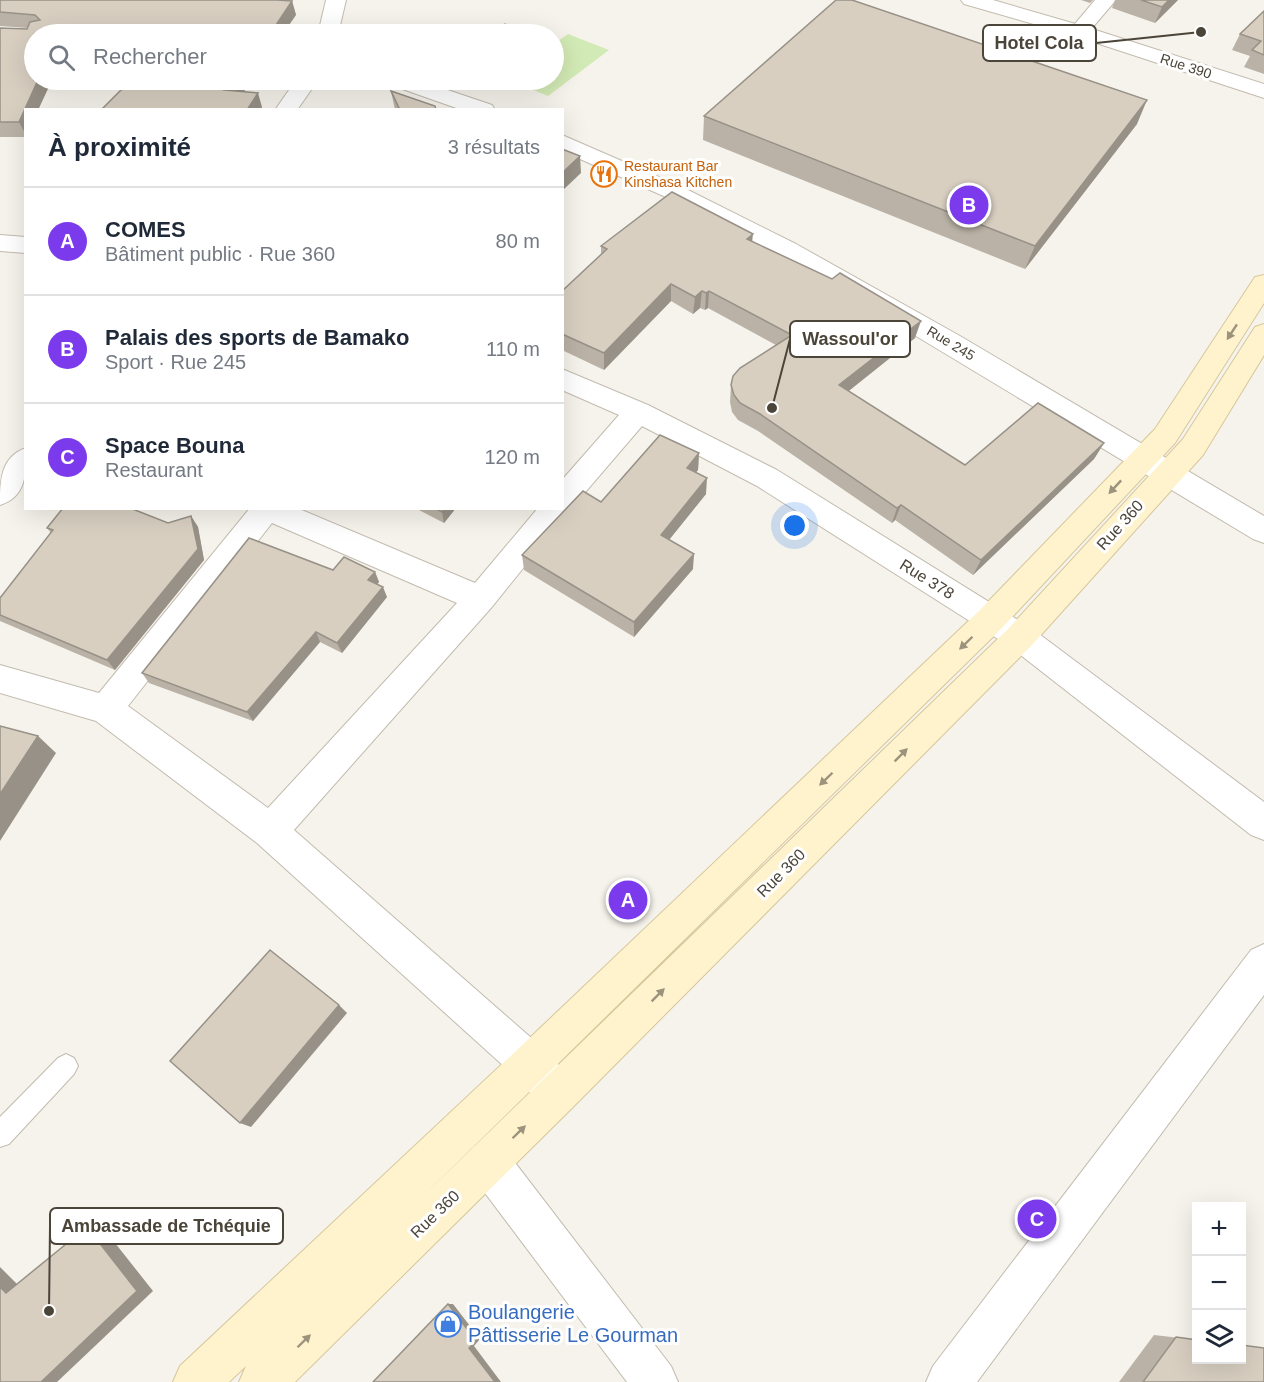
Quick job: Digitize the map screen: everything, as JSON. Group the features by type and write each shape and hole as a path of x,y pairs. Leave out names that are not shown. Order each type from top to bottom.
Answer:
{"main road":[{"path":"1156,465 1165,436 1264,283"},
{"name":"Rue 360","path":"262,1382 558,1094 1005,628 1156,465 1193,447 1264,333"},
{"path":"196,1382 531,1064 1005,628"}],"street":[{"path":"330,24 336,0"},
{"name":"Rue 390","path":"971,0 1079,31 1264,91"},
{"path":"1079,31 1106,0"},
{"path":"287,108 300,90"},
{"path":"446,90 480,108"},
{"name":"Rue 245","path":"564,143 632,170 869,294 1264,531"},
{"path":"0,243 24,246"},
{"name":"Rue 378","path":"564,380 638,412 767,478 1005,628 1264,823"},
{"path":"564,499 638,412"},
{"path":"0,494 24,462"},
{"path":"106,709 266,510"},
{"path":"269,510 480,599"},
{"path":"270,831 480,599 554,510"},
{"path":"0,679 106,709 270,831 531,1064 558,1094"},
{"path":"949,1382 1264,963"},
{"path":"488,1162 656,1382"}],"lane":[{"path":"0,1135 66,1066"}],"green space":[{"path":"568,34 609,50 564,84 564,37"},
{"path":"533,90 556,90 548,96"}],"building":[{"path":"0,0 292,1 277,24 29,24 40,20 35,15 0,12"},
{"path":"836,0 852,0 1147,100 1035,246 704,116"},
{"path":"1141,0 1169,0 1162,7"},
{"path":"1264,11 1264,55 1252,50 1261,41 1240,34"},
{"path":"0,28 24,29 24,90 33,90 19,122 0,122"},
{"path":"121,90 224,90 258,93 248,108 103,108"},
{"path":"391,91 436,108 399,108"},
{"path":"564,150 580,156 564,171"},
{"path":"672,192 753,234 747,239 832,279 840,273 921,321 839,385 965,465 1038,403 1104,443 981,560 901,505 897,508 760,414 740,403 731,385 733,376 740,368 792,335 709,291 706,293 702,291 695,297 671,284 604,353 564,335 564,289 607,249 601,246"},
{"path":"660,435 699,453 687,468 707,478 661,535 694,554 634,622 522,555 583,491 601,502"},
{"path":"61,510 135,510 168,523 191,516 198,549 107,660 0,615 0,598 53,530 47,528"},
{"path":"249,538 333,570 344,557 375,572 368,580 383,587 337,643 316,632 247,712 142,673"},
{"path":"0,726 38,736 0,794"},
{"path":"270,950 339,1005 240,1123 170,1061"},
{"path":"87,1227 137,1291 41,1382 0,1382 0,1287 6,1293"},
{"path":"448,1304 476,1341 469,1348 495,1382 373,1382"},
{"path":"1176,1337 1192,1339 1192,1364 1246,1364 1246,1346 1264,1348 1264,1382 1143,1382"}],"place":[{"name":"Hotel Cola","path":"1201,32"},
{"name":"Restaurant Bar Kinshasa Kitchen","path":"604,174"},
{"name":"Palais des sports de Bamako","path":"969,205"},
{"name":"Wassoul'or","path":"772,408"},
{"name":"COMES","path":"628,900"},
{"name":"Space Bouna","path":"1037,1219"},
{"name":"Ambassade de Tchéquie","path":"49,1311"},
{"name":"Boulangerie Pâttisserie Le Gourman","path":"448,1324"}]}
